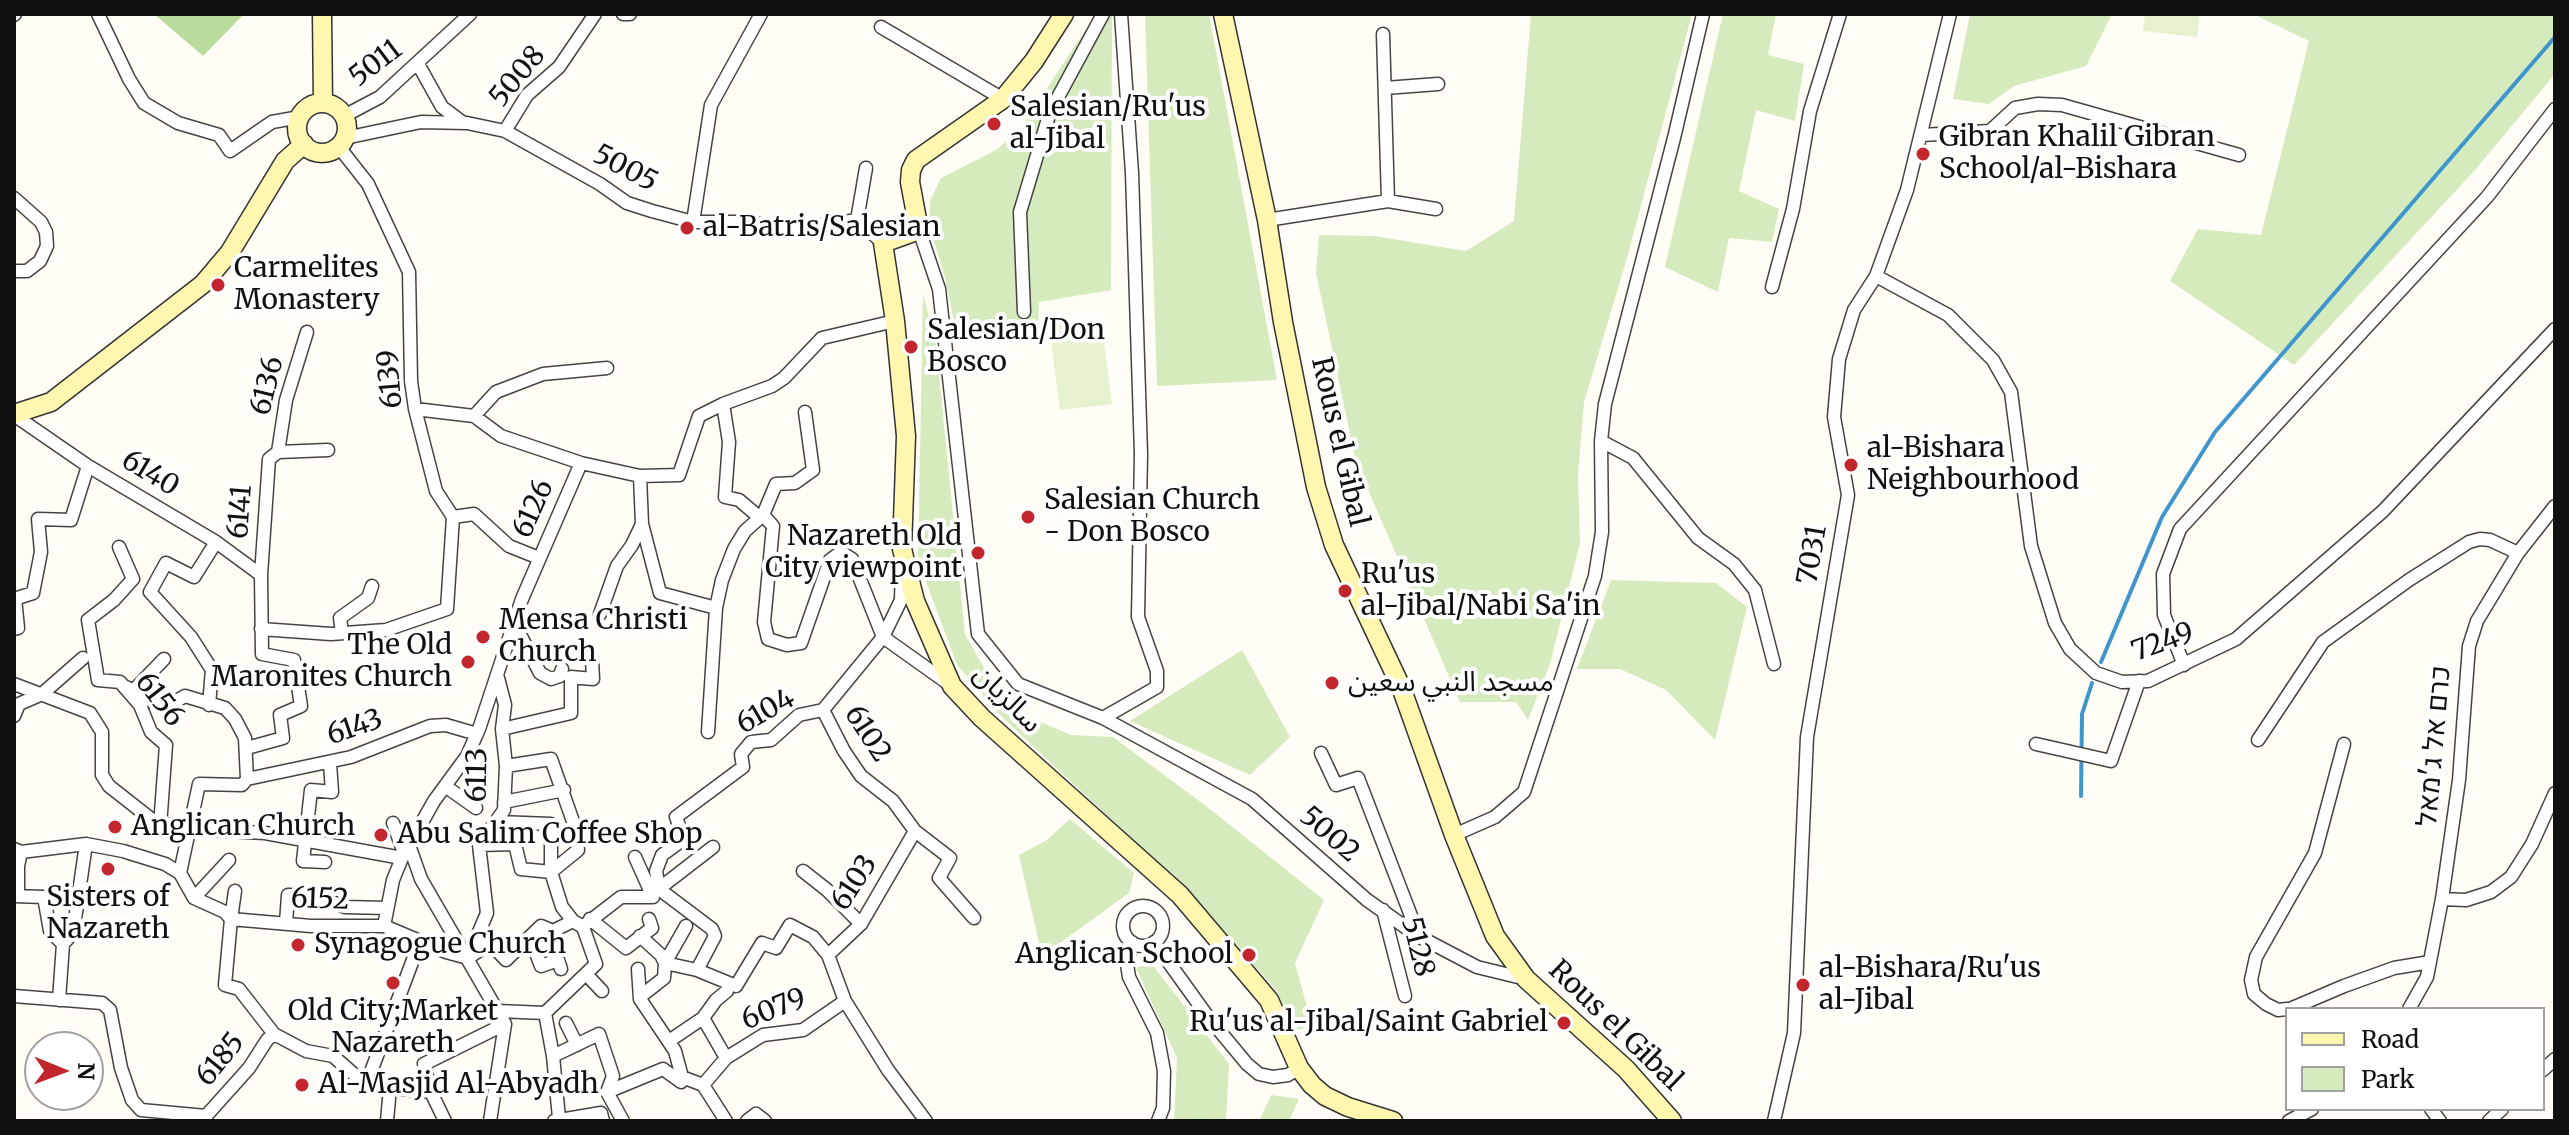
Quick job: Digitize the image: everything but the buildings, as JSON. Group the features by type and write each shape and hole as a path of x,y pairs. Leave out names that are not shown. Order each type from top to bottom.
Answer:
{"street":[{"path":"98,14 144,103 178,123 219,135 230,151 272,122 300,117"},
{"path":"322,14 323,103"},
{"name":"5011","path":"344,116 380,97 470,14"},
{"name":"5008","path":"505,131 527,95 559,67 595,14"},
{"path":"623,14 630,14"},
{"path":"693,222 711,105 761,14"},
{"path":"866,168 857,220 883,243 919,230 910,182 916,160 1003,99 1034,61 1064,14"},
{"path":"1024,312 1020,212 1050,112 1103,14"},
{"path":"1103,718 1157,687 1157,671 1138,617 1140,424 1132,173 1121,14"},
{"name":"Rous el Gibal","path":"1223,14 1267,220 1283,322 1316,487 1334,545 1401,687 1454,835 1495,936 1526,979 1626,1069 1672,1121"},
{"path":"1454,835 1495,817 1524,792 1595,576 1602,532 1601,441 1605,404 1703,14"},
{"path":"1772,287 1793,209 1810,111 1840,14"},
{"name":"7031","path":"1774,1121 1794,1033 1807,737 1848,495 1834,417 1839,359 1854,310 1876,276 1907,190 1950,14"},
{"path":"881,27 1003,99"},
{"path":"1383,34 1388,201"},
{"path":"418,64 442,107 462,122"},
{"path":"1385,88 1438,84"},
{"path":"323,103 336,106 347,123 342,142 325,153 304,144 298,131 300,117 310,106 323,103"},
{"path":"1922,135 1990,131 2015,108 2038,104 2062,105 2239,155"},
{"path":"2184,665 2164,615 2163,574 2180,529 2487,197 2555,109"},
{"name":"5005","path":"342,142 421,122 462,122 505,131 600,184 627,203 693,222 750,222 789,230 857,220"},
{"name":"6139","path":"342,142 368,184 409,272 411,381 415,409 436,491 453,517"},
{"path":"14,414 51,402 203,284 237,243 285,161 304,144"},
{"path":"14,198 41,222 46,232 47,246 40,261 27,271 14,271"},
{"path":"1267,220 1388,201 1436,209"},
{"name":"5002","path":"919,230 939,289 978,634 1018,684 1103,718 1252,799 1367,900 1418,936 1477,967 1526,979"},
{"name":"سالزيان","path":"883,243 895,321 906,436 902,549 915,601 952,686 982,718 1180,895 1269,1000 1299,1068 1325,1096 1393,1121"},
{"name":"7249","path":"1876,276 1948,315 1993,360 2011,392 2031,546 2055,623 2070,649 2096,673 2122,682 2148,681 2236,639 2383,511 2555,329"},
{"name":"6126","path":"384,926 393,880 405,852 467,756 477,734 514,623 581,463 640,476 679,475 699,416 772,386 784,378 822,338 895,321"},
{"name":"6136","path":"278,452 286,400 307,332"},
{"path":"474,416 496,392 543,374 607,368"},
{"path":"723,404 729,442 725,497 739,500 773,526 764,622 768,639 787,645 801,643 830,560 841,552 852,559 883,637 952,686"},
{"path":"415,409 474,416 501,436 581,463"},
{"path":"708,732 716,608 734,549 745,531 761,516 776,484 795,483 813,470 805,412"},
{"name":"6140","path":"14,414 88,466 216,542 261,575"},
{"path":"1601,441 1633,458 1698,538 1734,564 1755,590 1774,664"},
{"name":"6141","path":"261,629 261,575 269,459 278,452 328,450"},
{"path":"14,629 18,628 14,599 33,593 41,552 38,519 71,520 88,466"},
{"path":"640,476 642,524 660,593 716,608"},
{"name":"כרם אל ג'מאל","path":"2410,1007 2427,977 2442,899 2459,780 2469,646 2477,621 2518,553 2555,506"},
{"path":"247,748 283,738 280,715 301,706 294,660 262,654 261,629 342,633 386,630 447,609 453,517 474,514 509,546 539,558"},
{"path":"600,614 617,566 642,524"},
{"path":"2258,740 2323,642 2469,542 2490,540 2518,553"},
{"path":"209,705 212,670 191,637 150,592 166,563 194,577 216,542"},
{"name":"6156","path":"119,547 133,579 114,600 88,620 98,680 120,682 140,705 151,732 166,745 160,826"},
{"name":"6102","path":"902,549 901,600 883,637 823,710 861,776 893,801 915,831 950,858 939,878 974,918"},
{"path":"342,633 340,618 368,598 372,586"},
{"path":"514,623 540,673 551,679 560,676 562,669"},
{"path":"14,716 19,704 42,694 83,658"},
{"path":"133,691 164,659"},
{"path":"502,729 571,713 571,677 593,679 592,660"},
{"name":"6113","path":"479,845 504,810 506,766 502,729 505,705 498,678"},
{"path":"2036,744 2111,761 2139,681"},
{"path":"120,682 164,708 185,696 225,708 245,738 247,779"},
{"path":"14,684 90,713 102,732 102,775 109,786 160,826 180,824 189,829 265,833 405,852"},
{"name":"6104","path":"656,893 656,871 662,855 684,839 676,817 743,767 741,754 751,742 771,740 799,715 823,710"},
{"name":"6143","path":"189,829 199,784 242,785 247,779 330,763 430,726 446,725 477,734"},
{"path":"2285,1009 2278,1010 2254,994 2251,980 2256,957 2315,853 2344,744"},
{"path":"1321,753 1336,785 1358,778 1418,936"},
{"path":"468,958 487,913 479,845 515,844 521,869 551,872 578,850 575,827 551,759 506,766"},
{"path":"289,772 311,790 332,792 330,763"},
{"path":"445,786 476,808"},
{"path":"311,790 303,861 325,862"},
{"path":"504,802 564,790"},
{"path":"2442,899 2466,900 2491,892 2511,877 2532,844 2555,793"},
{"path":"497,822 551,824 551,872 562,907 582,923 602,931 626,948 652,928 649,919"},
{"path":"393,823 405,852 505,1024 490,1121"},
{"path":"180,873 189,829"},
{"name":"6103","path":"828,955 861,924 915,831"},
{"path":"59,1000 63,944 73,933 86,844"},
{"path":"63,944 50,931 44,897 16,896 18,851 86,844 165,864 180,873 194,898 225,912 231,919"},
{"path":"468,958 490,943 506,960 541,926 553,931 582,923 621,897 656,893 713,847"},
{"path":"635,857 656,893 712,929 715,936 697,970"},
{"path":"194,898 229,860"},
{"path":"803,871 861,924"},
{"path":"235,891 225,985 239,989 274,1034 306,1051 333,1056 366,1085 431,1092"},
{"path":"286,923 288,895 317,896 345,907 387,908"},
{"path":"1141,906 1154,909 1162,919 1162,932 1154,942 1145,945 1132,942 1124,931 1125,917 1141,906"},
{"name":"5128","path":"1383,910 1405,996"},
{"name":"6152","path":"231,919 384,926 468,958"},
{"path":"498,1011 545,1013 596,964 582,923"},
{"path":"665,963 697,970 736,986 762,943 776,948 790,925 813,937 828,955 845,1001"},
{"path":"641,996 664,978 665,963 686,926"},
{"path":"591,947 602,931"},
{"path":"640,936 661,955 665,963"},
{"path":"530,937 541,966 558,960 561,969"},
{"path":"366,1085 420,941"},
{"path":"1132,942 1127,964 1129,977 1157,1033 1164,1071 1163,1108 1158,1121"},
{"path":"1154,942 1208,1017 1247,1064 1259,1074 1273,1077 1288,1075 1299,1068"},
{"path":"2294,1007 2394,968 2430,962"},
{"path":"607,1092 663,1069 681,1082 675,1051 640,999 638,969"},
{"path":"586,974 602,991"},
{"path":"669,1041 703,1018 727,991"},
{"path":"14,996 102,1003 110,1010 121,1068 132,1100 141,1110 206,1118"},
{"name":"6079","path":"703,1085 726,1058 763,1035 803,1030 845,1001 888,1070 926,1121"},
{"path":"545,1013 553,1056 556,1120 601,1113 603,1121"},
{"path":"703,1018 726,1058"},
{"path":"566,1023 577,1045"},
{"path":"445,1121 431,1092 424,1064 505,1024"},
{"name":"6185","path":"206,1118 274,1034"},
{"path":"553,1056 599,1034 613,1076 607,1092 623,1121"},
{"path":"682,1077 703,1085 726,1121"},
{"path":"387,1121 390,1088"},
{"path":"2289,1121 2308,1111"},
{"path":"747,1121 756,1114 765,1121"}],"green space":[{"path":"154,14 244,14 203,56"},
{"path":"1096,14 1112,14 1111,290 1039,302 1038,330 958,340 944,274 929,224 930,201 941,178 996,150 1018,132"},
{"path":"1145,14 1209,14 1277,380 1157,386"},
{"path":"1531,14 1692,14 1627,258 1584,402 1578,474 1580,543 1550,664 1528,720 1516,702 1460,702 1356,462 1316,273 1319,235 1374,236 1466,251 1514,221"},
{"path":"1723,14 1776,14 1768,55 1804,64 1795,121 1756,110 1739,191 1779,209 1772,242 1729,238 1718,292 1665,267"},
{"path":"1970,14 2112,14 2086,66 2014,86 1989,104 1953,99"},
{"path":"2145,14 2200,14 2197,37 2143,31"},
{"path":"2253,14 2555,15 2555,74 2475,170 2294,365 2170,281 2198,229 2261,235 2309,41"},
{"path":"923,293 936,345 965,634 1006,707 1071,735 1113,737 1324,900 1295,963 1312,1025 1293,1032 1277,991 1195,898 1002,717 957,665 918,560"},
{"path":"1101,319 1112,404 1060,410 1049,326"},
{"path":"1611,580 1716,583 1747,607 1715,740 1666,690 1620,669 1577,669"},
{"path":"1242,650 1290,737 1250,775 1130,721"},
{"path":"1070,819 1134,873 1129,893 1042,956 1019,855 1047,840"},
{"path":"1151,963 1229,1064 1226,1121 1174,1121 1177,1058 1136,968"},
{"path":"1271,1095 1299,1099 1289,1121 1259,1121"}],"waterway":[{"path":"2101,662 2162,517 2215,432 2555,37"},
{"path":"2081,796 2082,714 2092,683"}],"place":[{"name":"Salesian/Ru'us al-Jibal","path":"994,124"},
{"name":"Gibran Khalil Gibran School/al-Bishara","path":"1923,154"},
{"name":"al-Batris/Salesian","path":"687,228"},
{"name":"Carmelites Monastery","path":"218,285"},
{"name":"Salesian/Don Bosco","path":"911,347"},
{"name":"al-Bishara Neighbourhood","path":"1851,465"},
{"name":"Salesian Church - Don Bosco","path":"1028,517"},
{"name":"Nazareth Old City viewpoint","path":"978,553"},
{"name":"Ru'us al-Jibal/Nabi Sa'in","path":"1345,591"},
{"name":"Mensa Christi Church","path":"483,637"},
{"name":"The Old Maronites Church","path":"468,662"},
{"name":"مسجد النبي سعين","path":"1332,683"},
{"name":"Anglican Church","path":"115,827"},
{"name":"Abu Salim Coffee Shop","path":"381,835"},
{"name":"Sisters of Nazareth","path":"108,869"},
{"name":"Synagogue Church","path":"298,945"},
{"name":"Anglican School","path":"1249,955"},
{"name":"Old City;Market Nazareth","path":"393,983"},
{"name":"al-Bishara/Ru'us al-Jibal","path":"1803,985"},
{"name":"Ru'us al-Jibal/Saint Gabriel","path":"1564,1023"},
{"name":"Al-Masjid Al-Abyadh","path":"302,1085"}]}
